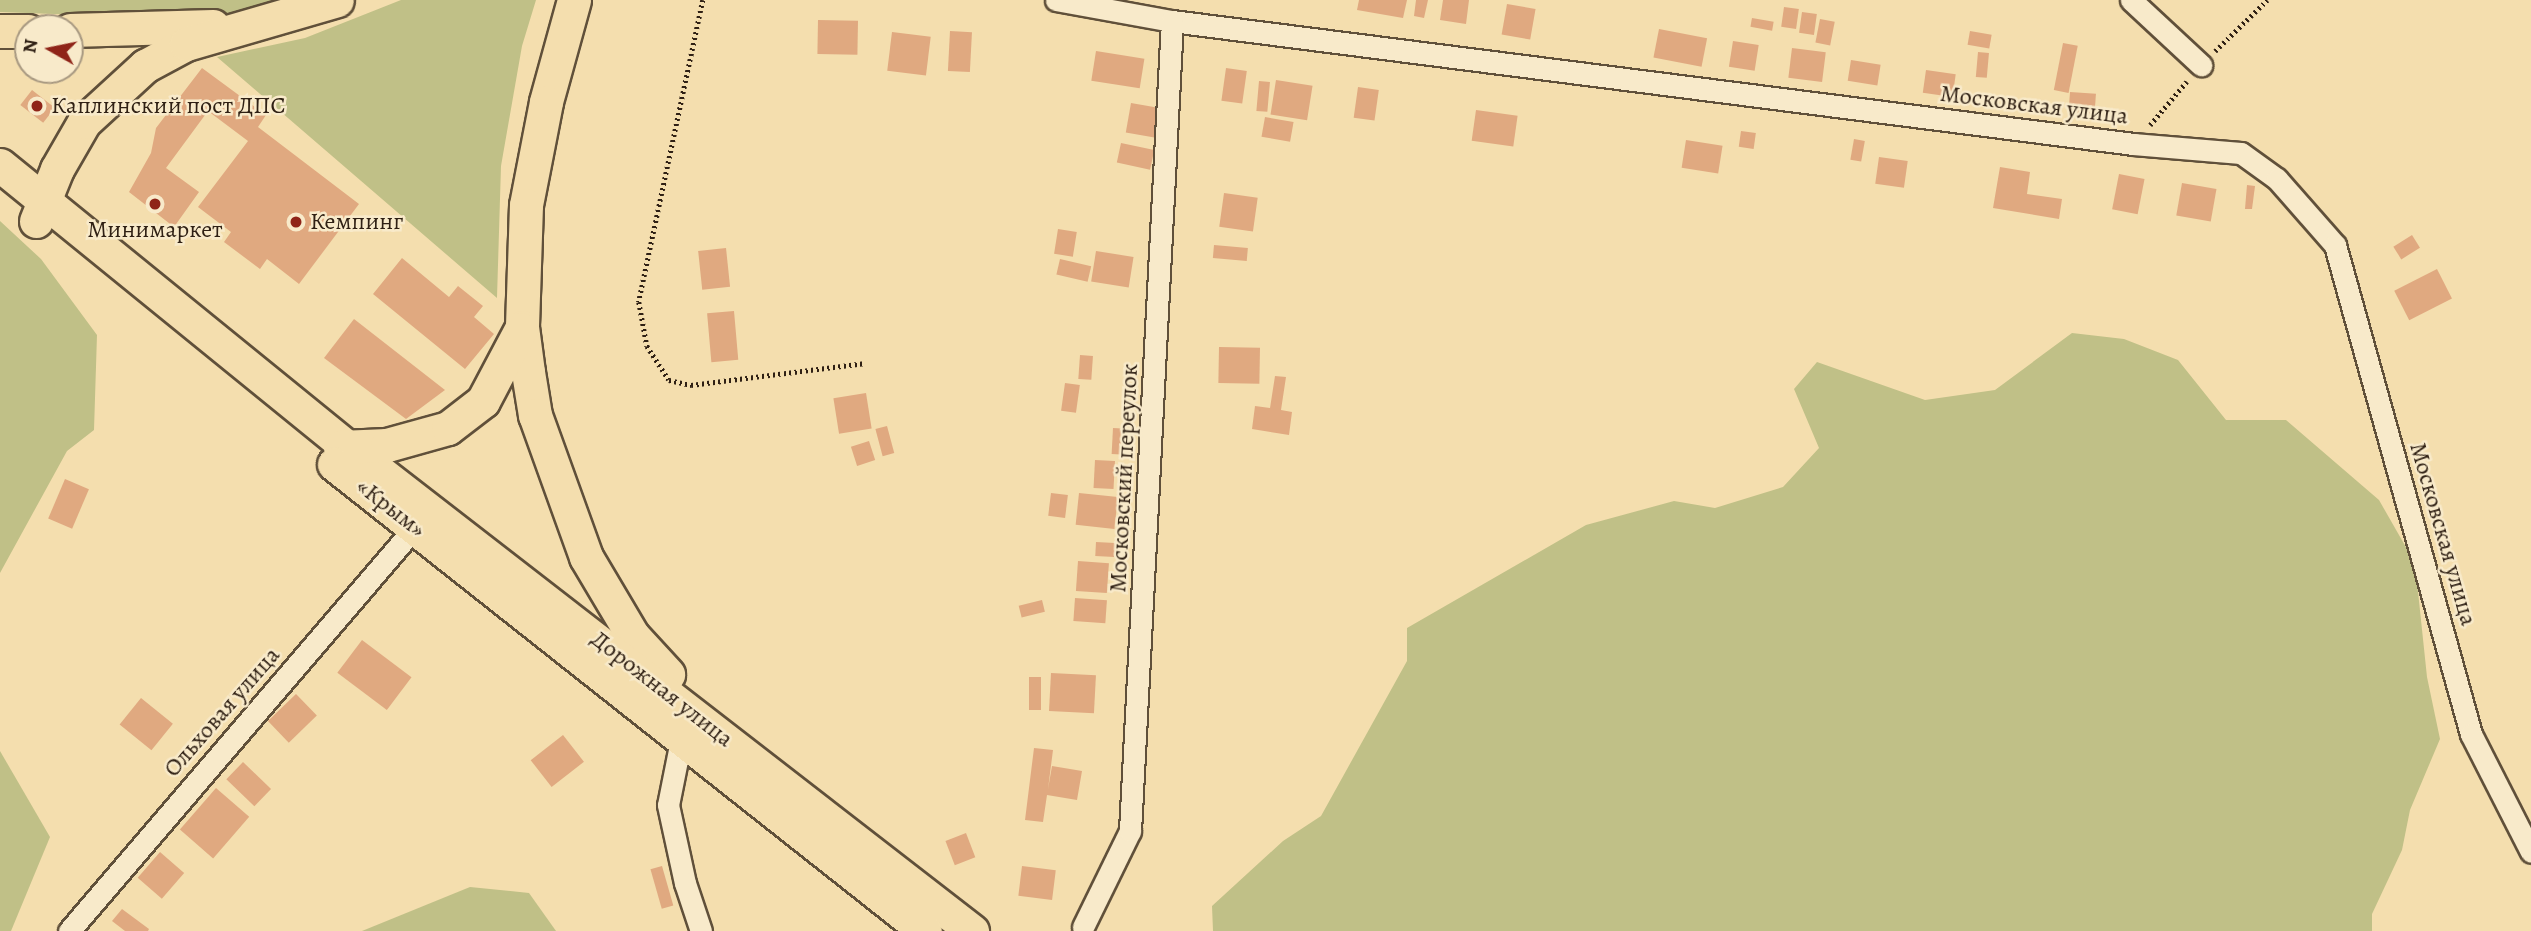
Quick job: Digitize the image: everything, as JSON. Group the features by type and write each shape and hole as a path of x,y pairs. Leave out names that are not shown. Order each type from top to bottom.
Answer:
{"main road":[{"path":"41,211 84,122 145,66 186,44 337,0"},
{"path":"574,0 546,102 526,205 522,327 535,415 586,558 633,636 753,761"},
{"path":"84,30 250,25"},
{"name":"«Крым»","path":"0,165 41,211 305,441 925,931"},
{"name":"«Крым»","path":"0,193 41,211 350,449"},
{"path":"305,441 350,449 387,445 448,428 484,401 522,327"},
{"name":"Дорожная улица","path":"350,449 972,931"}],"street":[{"name":"Московская улица","path":"1056,0 1172,21 2133,144 2241,153 2277,179 2335,245 2471,734 2531,852"},
{"path":"2131,0 2201,65"},
{"name":"Московский переулок","path":"1083,927 1130,831 1172,21"},
{"name":"Ольховая улица","path":"69,931 415,527"},
{"path":"681,740 668,805 685,883 701,931"}],"path":[{"path":"703,0 639,302 647,346 668,380 691,385 864,363"},
{"path":"2133,144 2201,65 2267,0"}],"green space":[{"path":"0,0 304,0 216,20 0,12"},
{"path":"401,0 536,0 522,46 501,166 497,298 217,57 305,38"},
{"path":"0,221 41,259 97,335 94,430 67,451 0,573"},
{"path":"2072,333 2124,339 2178,360 2226,420 2286,420 2379,500 2415,563 2427,677 2440,739 2410,810 2402,850 2372,914 2372,931 1213,931 1212,906 1283,841 1321,816 1407,661 1407,628 1586,525 1674,501 1715,508 1783,487 1819,448 1794,389 1817,362 1925,400 1995,390"},
{"path":"0,751 50,837 11,931 0,931"},
{"path":"470,887 529,893 556,931 362,931"}],"building":[{"path":"1359,0 1407,0 1403,18 1357,10"},
{"path":"1416,0 1428,0 1424,18 1414,16"},
{"path":"1443,0 1469,0 1466,24 1440,20"},
{"path":"1507,4 1536,9 1530,40 1502,35"},
{"path":"1784,7 1799,9 1796,29 1781,27"},
{"path":"1802,12 1817,14 1814,35 1799,33"},
{"path":"1752,18 1774,22 1772,31 1750,27"},
{"path":"1820,19 1835,22 1830,45 1815,43"},
{"path":"818,20 858,21 857,55 817,54"},
{"path":"1659,29 1707,38 1702,67 1653,57"},
{"path":"950,31 972,32 970,72 948,71"},
{"path":"1970,31 1992,35 1989,49 1968,45"},
{"path":"892,32 931,37 926,75 887,71"},
{"path":"1733,41 1759,45 1755,71 1729,67"},
{"path":"2063,43 2078,46 2069,93 2054,90"},
{"path":"1792,48 1826,52 1822,82 1788,78"},
{"path":"1096,51 1144,59 1140,88 1091,81"},
{"path":"1978,52 1989,53 1987,78 1976,77"},
{"path":"1851,60 1881,65 1877,85 1848,81"},
{"path":"202,68 266,115 258,127 359,204 299,284 267,259 260,269 224,242 231,232 198,207 248,141 208,111 166,168 199,192 174,227 129,192 151,153 156,128"},
{"path":"1226,68 1247,71 1242,104 1221,101"},
{"path":"1926,70 1956,74 1953,97 1923,93"},
{"path":"1276,80 1313,86 1307,120 1271,115"},
{"path":"1259,81 1270,82 1267,112 1256,111"},
{"path":"1358,87 1379,90 1374,121 1354,118"},
{"name":"Каплинский пост ДПС","path":"32,90 55,108 43,123 20,105"},
{"path":"2070,92 2096,94 2095,114 2069,112"},
{"path":"1131,103 1160,108 1154,138 1126,133"},
{"path":"1476,110 1518,116 1513,147 1472,141"},
{"path":"1265,117 1294,122 1290,142 1262,137"},
{"path":"1741,131 1756,133 1754,149 1739,147"},
{"path":"1854,139 1865,141 1861,162 1850,160"},
{"path":"1686,140 1723,146 1718,173 1682,168"},
{"path":"1121,143 1154,150 1150,170 1117,163"},
{"path":"1879,157 1908,161 1904,188 1875,184"},
{"path":"2000,167 2030,172 2027,194 2062,199 2059,219 1993,208"},
{"path":"2119,174 2145,179 2138,214 2112,209"},
{"path":"2182,183 2216,189 2211,222 2176,215"},
{"path":"2247,185 2255,186 2252,209 2245,209"},
{"path":"1224,193 1258,198 1253,231 1219,227"},
{"path":"1058,229 1077,232 1073,257 1054,254"},
{"path":"2412,235 2420,248 2401,259 2393,247"},
{"path":"1214,245 1248,248 1247,261 1213,258"},
{"path":"726,248 730,287 702,290 698,251"},
{"path":"1096,251 1134,257 1129,288 1091,282"},
{"path":"402,258 449,297 458,286 483,306 474,317 494,334 465,369 373,294"},
{"path":"1060,259 1091,266 1088,282 1056,275"},
{"path":"2437,269 2452,298 2409,320 2394,291"},
{"path":"734,311 738,360 711,362 707,313"},
{"path":"354,319 445,390 406,419 324,358"},
{"path":"1219,347 1260,348 1259,384 1218,383"},
{"path":"1080,355 1093,356 1091,380 1078,379"},
{"path":"1275,376 1286,377 1281,410 1292,412 1289,435 1252,429 1255,406 1270,408"},
{"path":"1065,383 1080,385 1076,413 1061,411"},
{"path":"866,393 872,429 839,434 833,398"},
{"path":"887,426 894,453 883,456 875,429"},
{"path":"1113,428 1132,429 1131,455 1112,454"},
{"path":"869,441 875,460 857,466 851,447"},
{"path":"1095,460 1115,461 1114,489 1094,488"},
{"path":"65,479 89,489 72,529 48,519"},
{"path":"1051,493 1068,495 1065,518 1048,516"},
{"path":"1079,493 1118,497 1114,529 1076,525"},
{"path":"1096,542 1115,543 1114,557 1095,556"},
{"path":"1078,561 1109,563 1107,593 1076,591"},
{"path":"1075,598 1107,600 1105,623 1073,621"},
{"path":"1042,600 1045,612 1022,617 1019,606"},
{"path":"362,640 412,677 387,710 337,673"},
{"path":"1051,673 1096,675 1094,713 1049,711"},
{"path":"1029,677 1041,677 1041,710 1029,710"},
{"path":"296,694 317,716 289,743 268,721"},
{"path":"141,698 173,724 151,750 120,724"},
{"path":"563,735 584,762 552,787 531,760"},
{"path":"1034,748 1053,750 1048,789 1052,766 1082,771 1077,800 1047,795 1043,822 1025,820"},
{"path":"243,762 271,789 254,806 226,779"},
{"path":"216,788 249,817 213,858 180,830"},
{"path":"966,833 975,857 955,865 945,841"},
{"path":"160,852 184,873 162,899 138,878"},
{"path":"662,866 673,905 662,909 650,869"},
{"path":"1022,866 1056,870 1052,900 1018,896"},
{"path":"122,909 149,929 148,931 125,931 112,921"}],"place":[{"name":"Каплинский пост ДПС","path":"37,106"},
{"name":"Минимаркет","path":"155,204"},
{"name":"Кемпинг","path":"296,222"}]}
